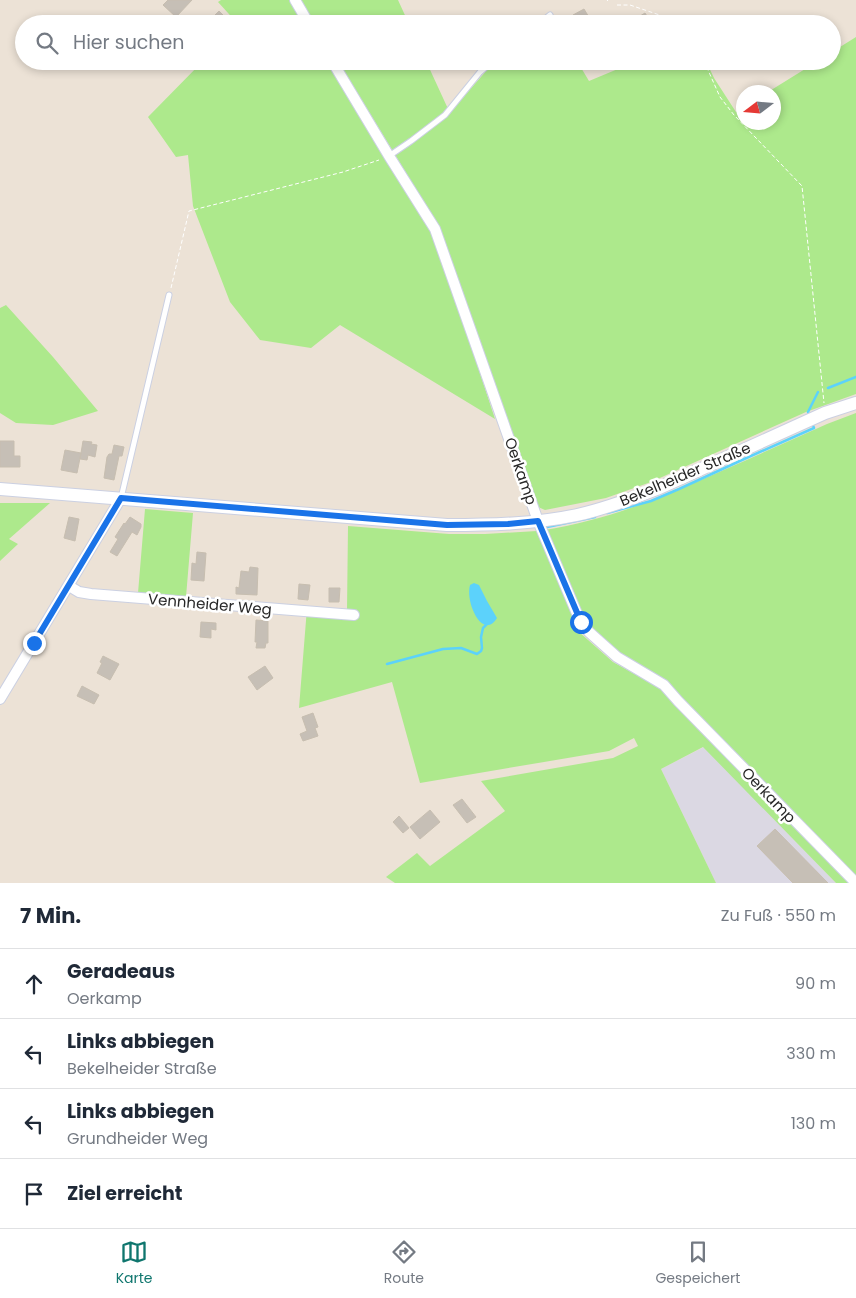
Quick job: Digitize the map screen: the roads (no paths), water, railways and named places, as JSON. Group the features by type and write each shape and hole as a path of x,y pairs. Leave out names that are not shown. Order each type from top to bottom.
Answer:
{"street":[{"path":"295,0 304,15"},
{"name":"Oerkamp","path":"337,70 435,229 538,521 581,622 589,632 617,657 664,685 856,883"},
{"name":"Bekelheider Straße","path":"0,490 447,525 508,524 538,521 600,509 641,495 820,415 856,403"},
{"path":"0,699 121,498"},
{"name":"Vennheider Weg","path":"69,586 79,592 91,594 354,615"}],"lane":[{"path":"389,156 445,115 482,70"},
{"path":"121,498 169,295"}],"water":[{"path":"474,583 479,585 497,618 492,624 486,625 476,617 469,593 470,585"}],"waterway":[{"path":"828,388 856,377"},
{"path":"809,416 808,412 818,392"},
{"path":"607,513 651,501 679,489 814,428 812,423"},
{"path":"547,527 595,517"},
{"path":"387,664 443,649 461,648 477,654 482,648 481,637 483,628 486,625"}]}
